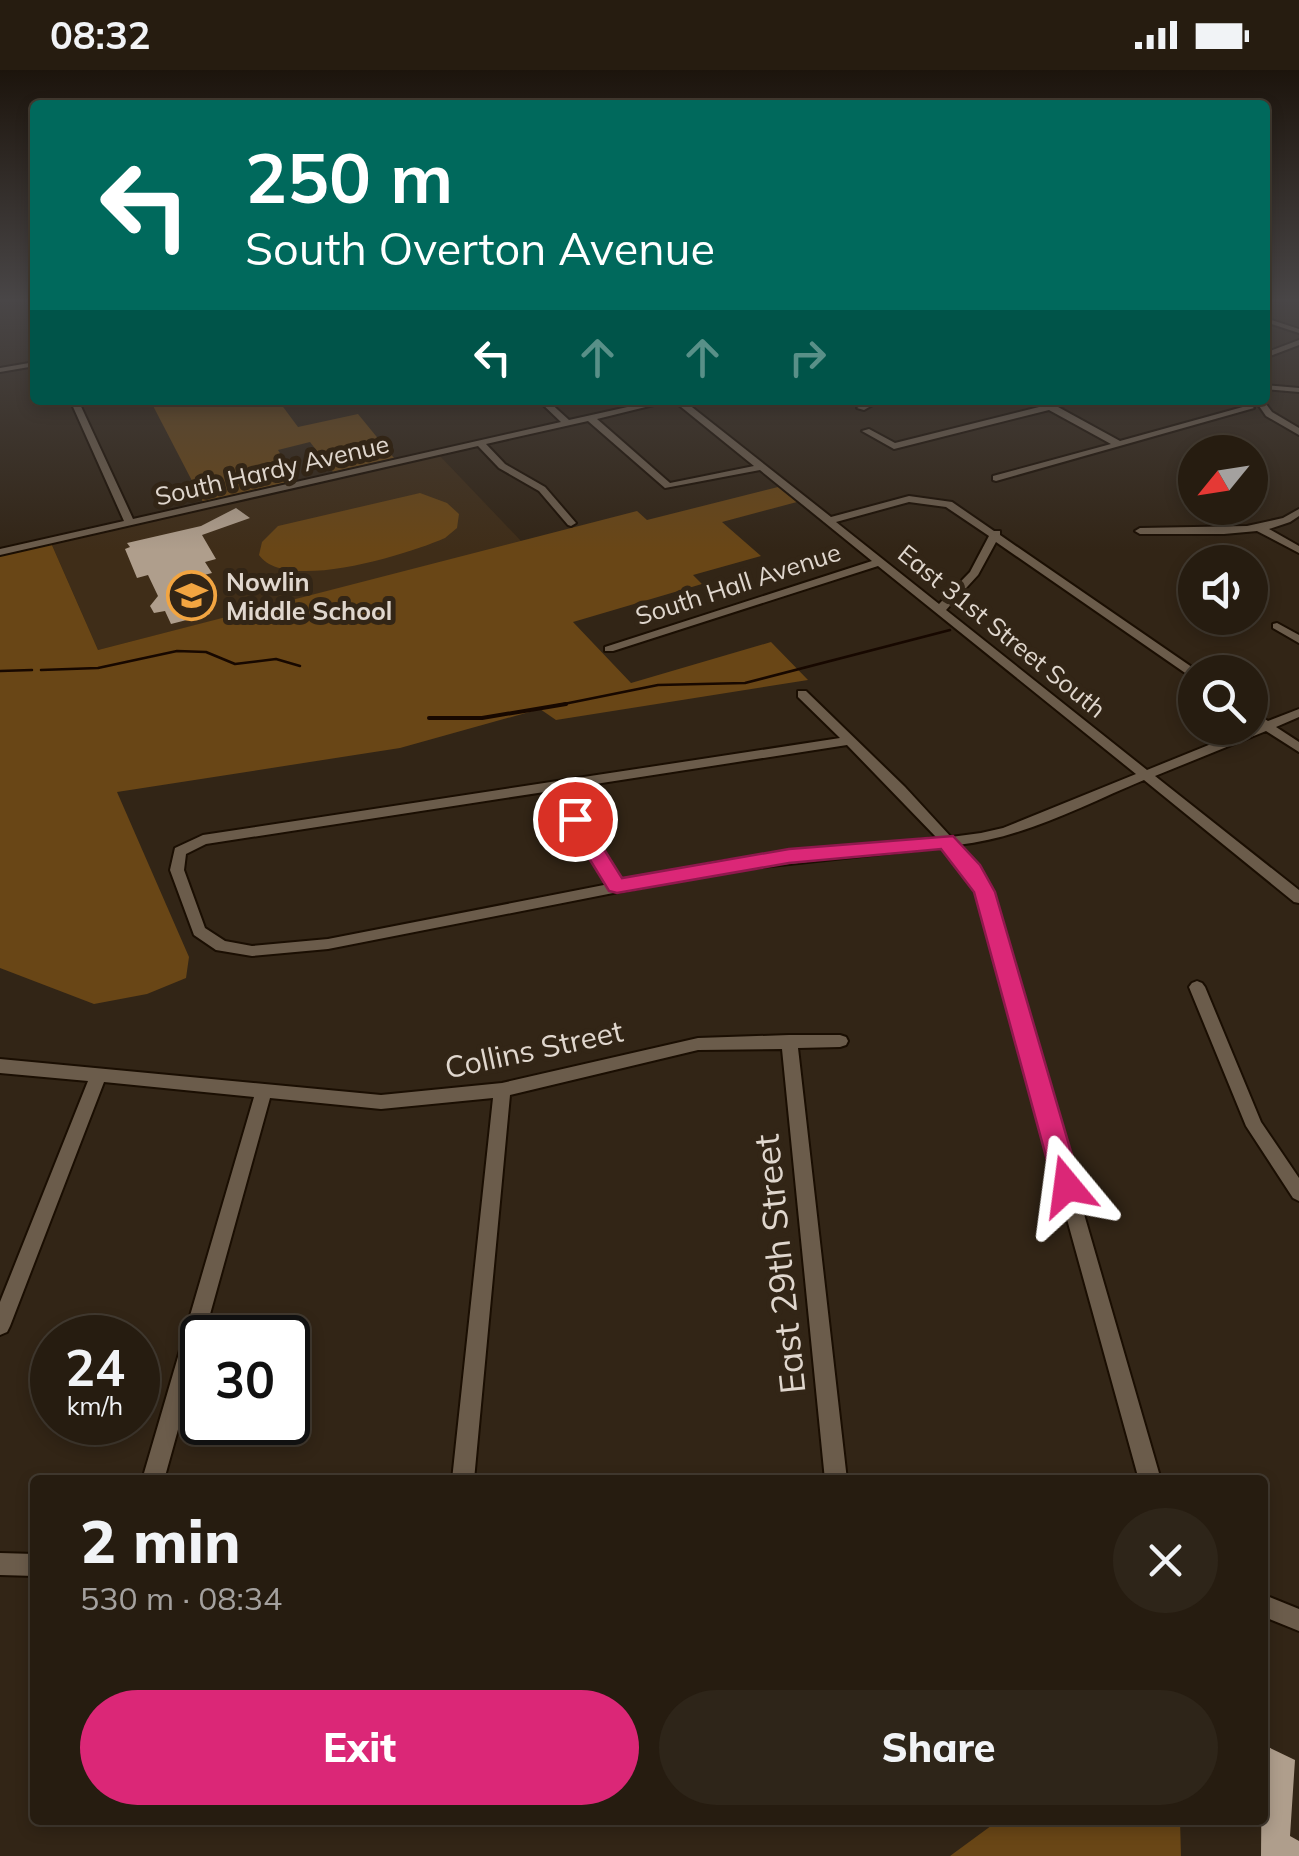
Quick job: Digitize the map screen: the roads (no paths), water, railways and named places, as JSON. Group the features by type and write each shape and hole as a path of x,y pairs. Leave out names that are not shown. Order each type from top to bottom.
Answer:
{"street":[{"path":"1270,387 1299,390"},
{"path":"76,405 129,522"},
{"path":"547,405 567,423"},
{"name":"South Hardy Avenue","path":"1,548 648,405"},
{"name":"East 31st Street South","path":"684,405 1299,898"},
{"path":"860,408 866,405"},
{"path":"1047,405 1120,445"},
{"path":"866,431 894,446 1058,405"},
{"path":"1244,405 1269,414 1299,432"},
{"path":"1263,405 1269,414"},
{"path":"996,478 1250,408"},
{"path":"590,418 668,486 676,488 762,467"},
{"path":"480,443 502,466 542,489 571,523"},
{"path":"829,521 920,498 950,504 1178,663"},
{"path":"1140,531 1260,528 1284,523 1299,512"},
{"path":"1260,528 1299,550"},
{"path":"940,610 974,573 996,533"},
{"name":"South Hall Avenue","path":"609,649 880,562"},
{"path":"1278,626 1299,640"},
{"path":"802,694 946,841 972,870 984,892 1149,1475"},
{"path":"1268,726 1299,713"},
{"path":"1268,727 1299,748"},
{"path":"847,742 203,840 182,850 177,870 193,921 208,939 252,951 328,944 789,856 1007,831 1218,745"},
{"path":"554,786 617,886"},
{"path":"1197,987 1254,1126 1299,1193"},
{"name":"East 29th Street","path":"789,1041 835,1475"},
{"name":"Collins Street","path":"0,1066 380,1102 502,1090 698,1044 840,1041"},
{"path":"0,1326 98,1075"},
{"path":"463,1475 502,1090"},
{"path":"154,1475 264,1091"},
{"path":"0,1564 30,1565"},
{"path":"1268,1607 1299,1620"}],"waterway":[{"path":"554,706 658,685 745,683 950,630"},
{"path":"41,670 98,668 177,651 206,652 235,664 276,659 300,666"},
{"path":"0,671 32,670"},
{"path":"554,706 566,704"},
{"path":"429,718 482,718 554,706"}],"place":[{"name":"Nowlin Middle School","path":"191,596"}]}
